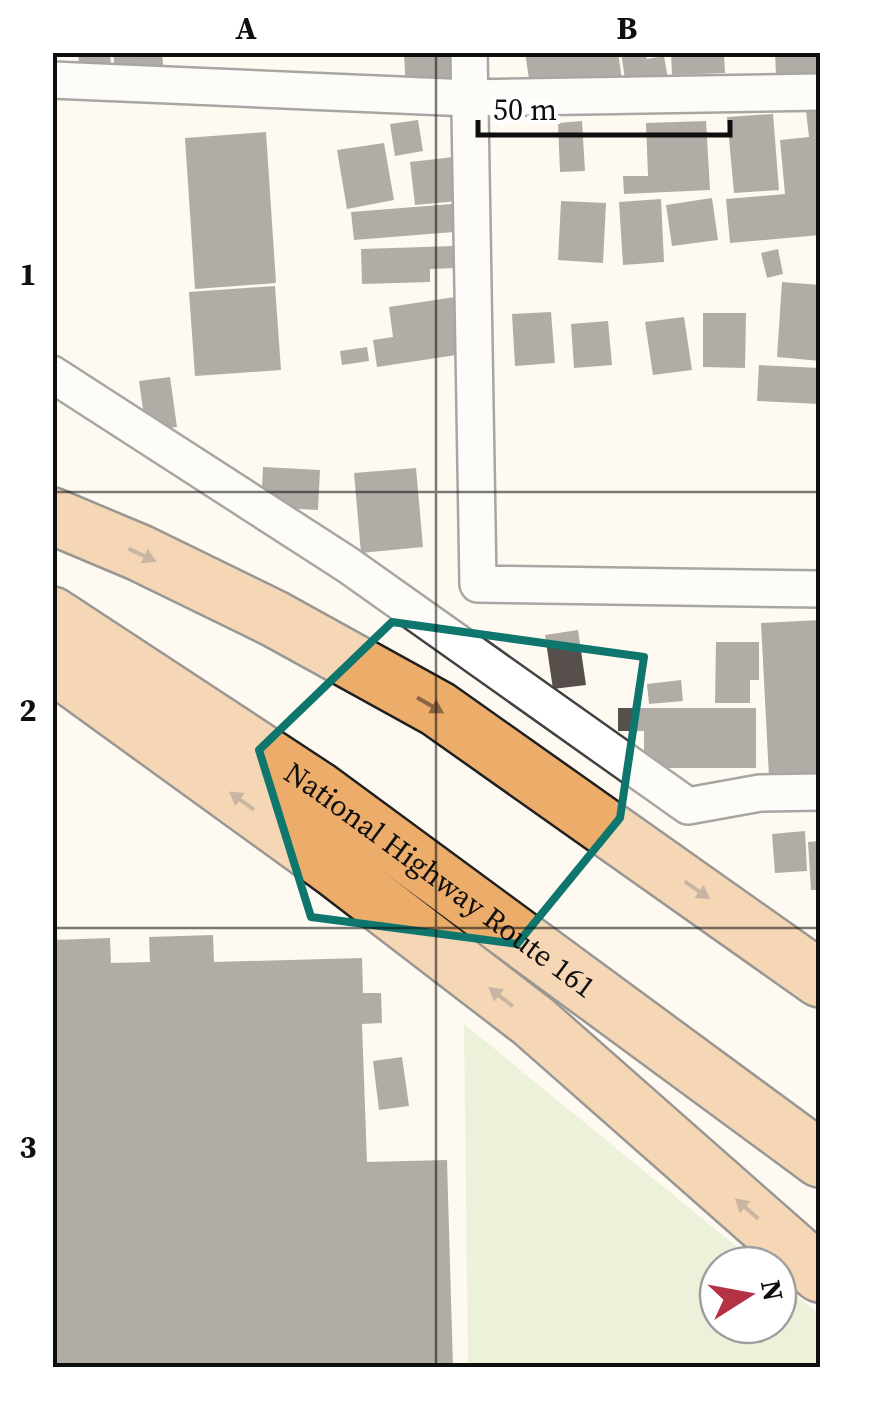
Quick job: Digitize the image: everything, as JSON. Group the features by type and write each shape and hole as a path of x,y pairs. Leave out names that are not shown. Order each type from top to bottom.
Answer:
{"highway":[{"path":"52,516 140,553 276,619 438,709 820,980"},
{"name":"National Highway Route 161","path":"52,615 317,789 820,1158"},
{"path":"52,664 335,869 533,1021 820,1274"}],"street":[{"path":"469,52 478,584 820,589"},
{"path":"52,80 469,98 820,92"},
{"path":"52,374 348,565 688,806 760,793 820,792"}],"highlighted area":[{"path":"392,622 644,657 620,818 517,944 311,917 259,750"}],"green space":[{"path":"464,1024 735,1245 698,1245 698,1345 798,1345 798,1297 820,1315 820,1367 468,1367"}],"building":[{"path":"78,52 110,52 111,64 79,65"},
{"path":"113,52 162,52 164,75 116,79"},
{"path":"404,52 460,52 462,91 406,93"},
{"path":"525,52 618,52 622,80 531,93"},
{"path":"621,52 645,52 647,59 664,56 668,79 626,86"},
{"path":"671,52 724,52 725,73 672,75"},
{"path":"775,52 820,52 820,73 776,75"},
{"path":"820,110 820,235 730,243 726,199 785,194 780,140 809,137 806,111"},
{"path":"773,114 779,190 734,193 727,117"},
{"path":"418,120 423,151 395,156 390,124"},
{"path":"582,121 585,171 560,172 558,123"},
{"path":"706,121 710,190 624,194 623,176 648,176 646,123"},
{"path":"266,132 276,283 195,289 185,138"},
{"path":"384,143 394,200 347,209 337,150"},
{"path":"454,157 458,201 415,205 410,162"},
{"path":"712,198 718,240 672,246 666,205"},
{"path":"661,199 664,262 623,265 619,202"},
{"path":"561,201 606,203 603,263 558,260"},
{"path":"452,204 454,232 354,240 351,212"},
{"path":"454,246 455,268 430,269 430,282 362,284 361,249"},
{"path":"778,249 783,274 767,278 761,253"},
{"path":"782,282 820,285 820,361 777,357"},
{"path":"275,286 281,370 195,376 189,292"},
{"path":"455,297 463,354 377,367 373,340 393,337 389,307"},
{"path":"551,312 555,363 515,366 512,314"},
{"path":"703,313 746,313 745,368 703,367"},
{"path":"684,317 692,370 653,375 645,322"},
{"path":"608,321 612,365 574,368 571,324"},
{"path":"367,347 369,361 342,365 340,351"},
{"path":"759,365 820,368 820,404 757,401"},
{"path":"170,377 177,427 146,431 139,381"},
{"path":"263,467 320,470 318,510 261,507"},
{"path":"416,468 423,547 361,553 354,473"},
{"path":"820,620 820,776 769,777 761,623"},
{"path":"578,630 586,685 553,689 545,635"},
{"path":"716,642 759,642 759,680 750,680 750,703 715,703"},
{"path":"681,680 683,701 649,704 647,684"},
{"path":"618,708 756,708 756,768 644,768 644,731 618,731"},
{"path":"805,831 807,871 775,873 772,834"},
{"path":"820,841 820,890 811,890 808,842"},
{"path":"213,935 214,962 362,958 363,993 381,993 382,1023 362,1024 367,1162 447,1160 453,1368 52,1368 52,940 110,938 111,963 150,962 149,937"},
{"path":"402,1057 409,1106 379,1110 373,1061"}]}
